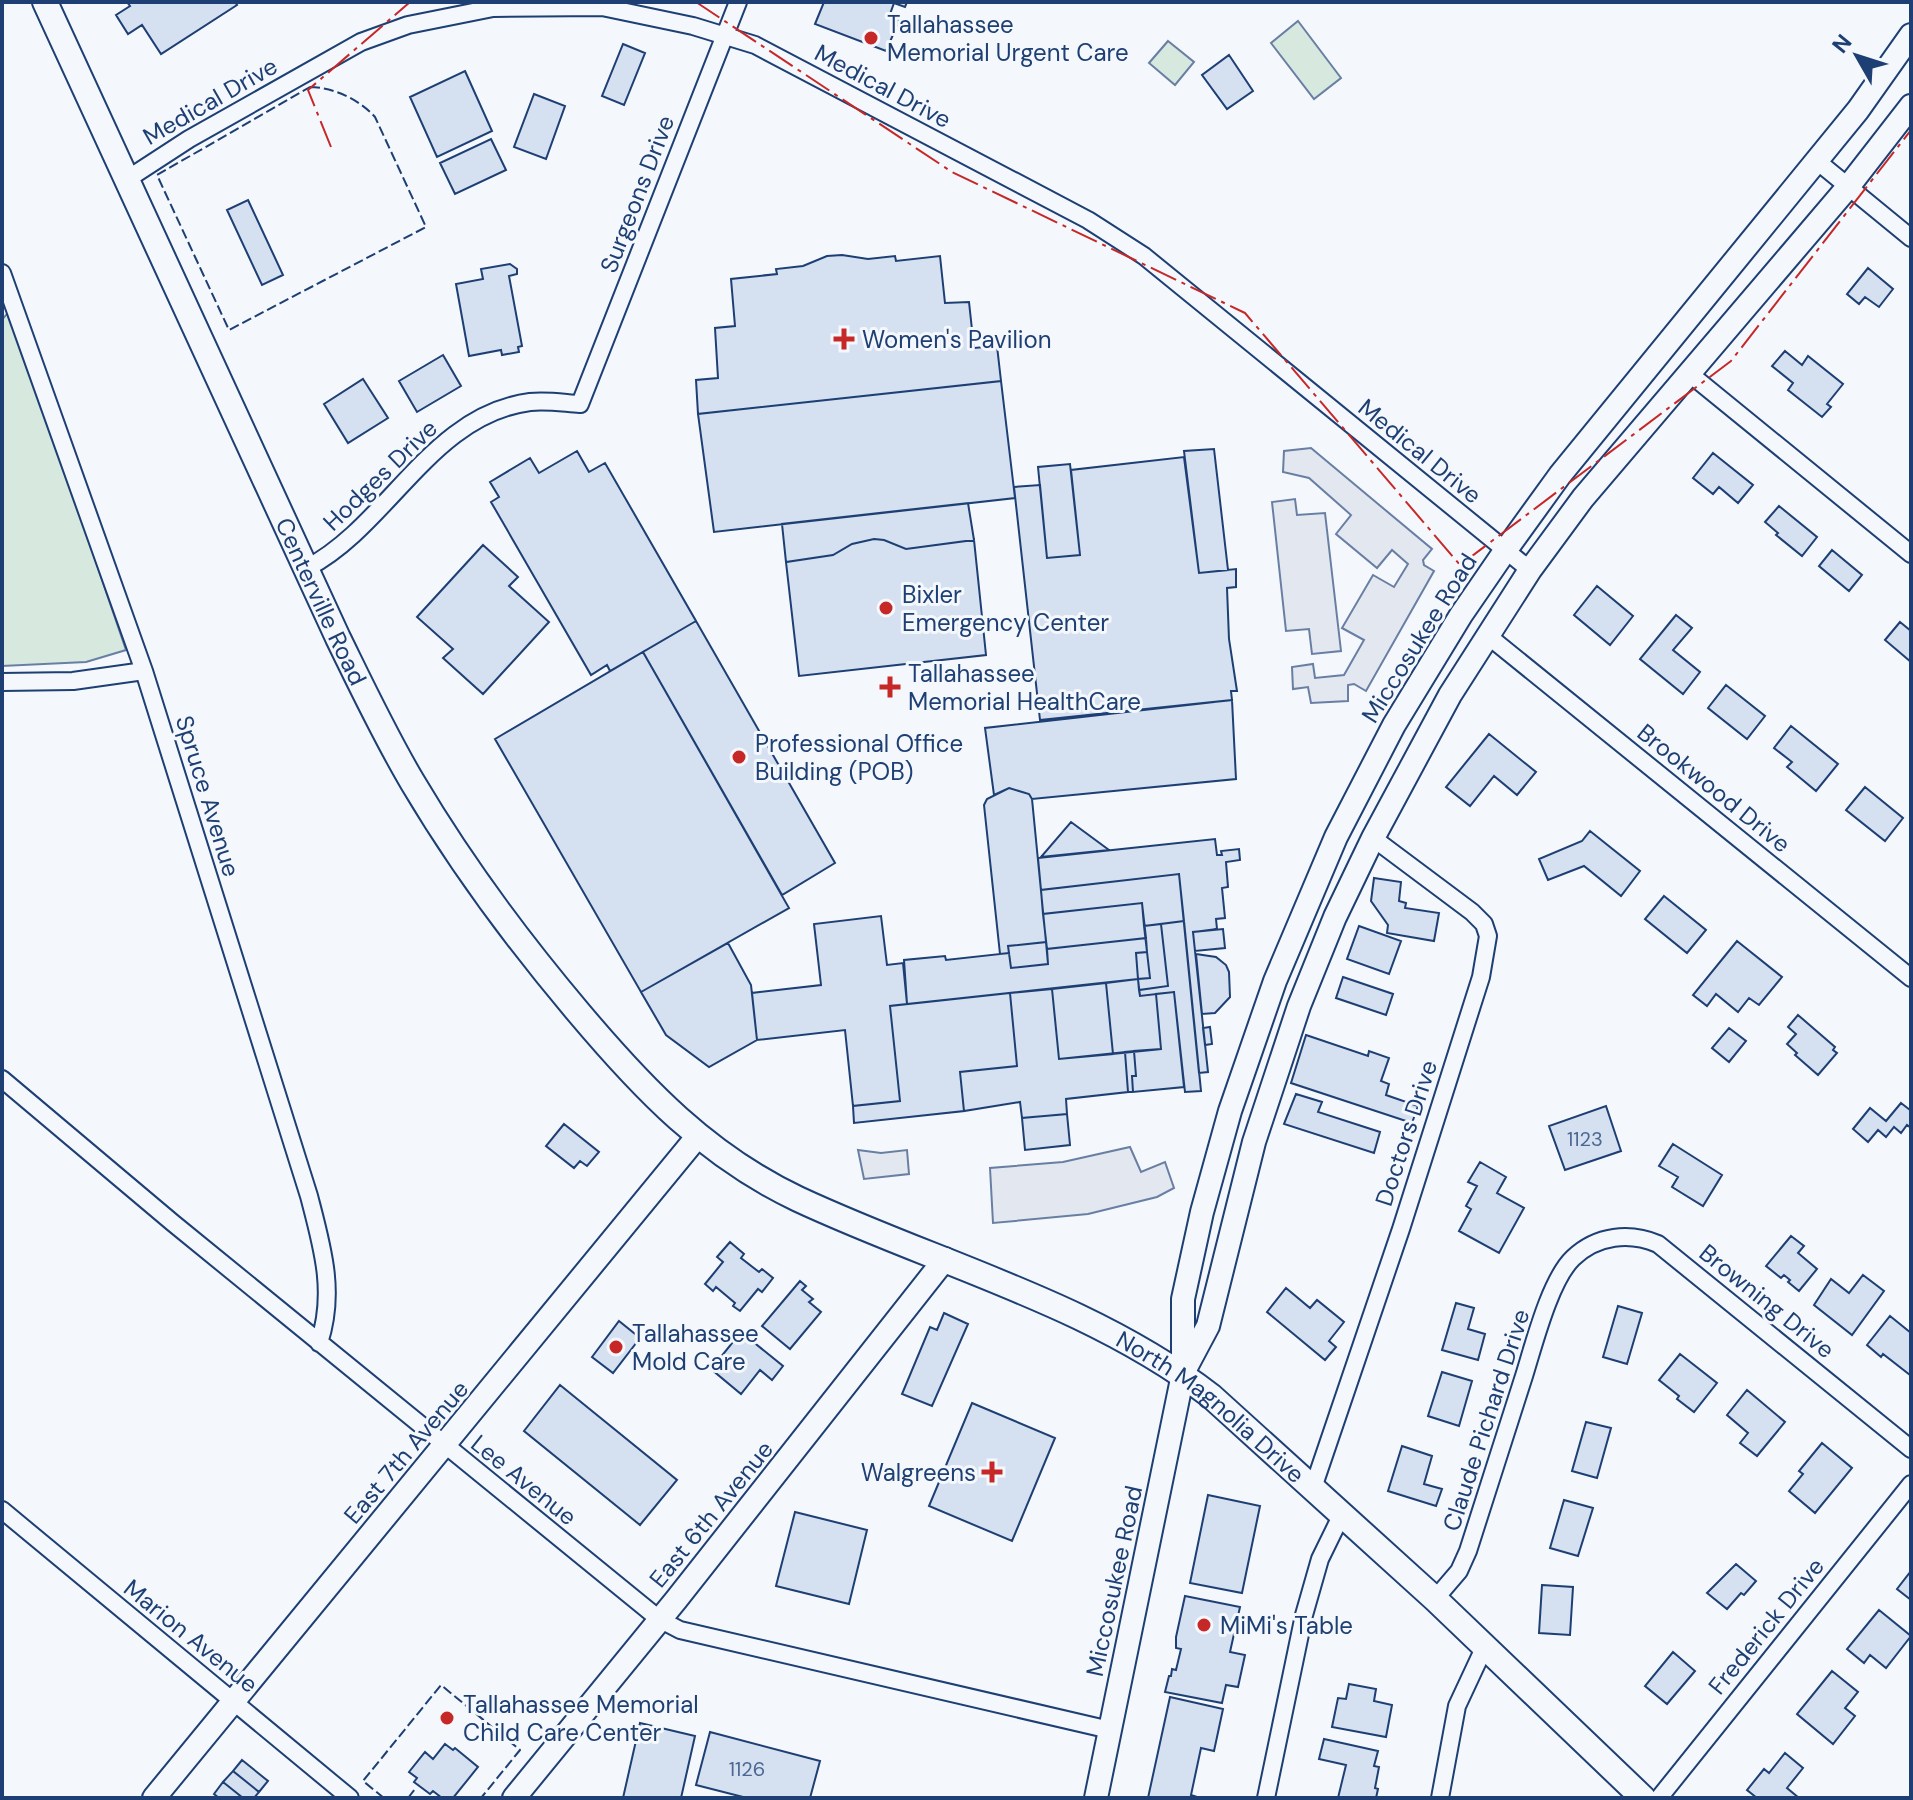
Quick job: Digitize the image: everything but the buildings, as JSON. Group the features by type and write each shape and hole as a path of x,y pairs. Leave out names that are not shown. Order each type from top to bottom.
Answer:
{"main road":[{"name":"Centerville Road","path":"45,2 381,726 449,840 535,960 615,1056 697,1137"},
{"name":"North Magnolia Drive","path":"697,1137 734,1163 796,1198 984,1273 1084,1318 1132,1342 1183,1374 1435,1599 1643,1798"}],"street":[{"name":"Surgeons Drive","path":"580,404 738,2"},
{"name":"Medical Drive","path":"126,180 189,139 340,52 408,25 493,8 574,6 642,13 725,36 755,45 1013,180 1088,220 1167,271 1530,570"},
{"name":"Miccosukee Road","path":"1096,1798 1183,1374 1183,1299 1202,1212 1234,1100 1275,981 1311,894 1375,762 1461,615 1505,551 1560,475 1858,110 1911,35"},
{"name":"Miccosukee Road","path":"1183,1374 1208,1326 1254,1142 1299,1006 1335,917 1414,758 1487,635 1583,498 1848,187 1911,106"},
{"path":"1817,161 1911,238"},
{"path":"1749,244 1779,269"},
{"name":"Spruce Avenue","path":"2,273 6,294 144,671 309,1196 323,1248 328,1285 328,1310 319,1343"},
{"path":"1690,374 1911,554"},
{"name":"Hodges Drive","path":"307,568 329,556 345,542 433,452 461,430 506,407 532,402 580,404"},
{"name":"Brookwood Drive","path":"1487,635 1911,978"},
{"path":"2,682 73,681 144,671"},
{"path":"1373,838 1366,825 1366,807 1414,718 1416,690"},
{"name":"Doctors Drive","path":"1313,1488 1452,1072 1481,977 1488,936 1484,924 1472,912 1373,838"},
{"name":"Lee Avenue","path":"2,1079 319,1343 659,1619 680,1630 1110,1730"},
{"name":"East 7th Avenue","path":"154,1798 697,1137"},
{"name":"Browning Drive","path":"1578,1254 1605,1240 1622,1236 1643,1238 1658,1244 1911,1449"},
{"name":"Claude Pichard Drive","path":"1435,1599 1459,1571 1468,1551 1541,1321 1564,1269 1578,1254"},
{"name":"East 6th Avenue","path":"514,1798 945,1259"},
{"name":"Frederick Drive","path":"1659,1798 1911,1484"},
{"name":"Marion Avenue","path":"2,1510 350,1798"},
{"path":"1266,1798 1304,1615 1320,1559 1342,1514"},
{"path":"1440,1798 1457,1706 1485,1646"}],"shaded area":[{"path":"1298,21 1341,78 1314,99 1271,43"},
{"path":"1168,41 1194,62 1175,85 1149,63"},
{"path":"10,310 126,650 86,662 2,666 2,320"},
{"path":"1311,448 1432,549 1423,560 1424,565 1434,571 1366,691 1354,684 1348,685 1348,701 1311,703 1308,687 1293,689 1292,667 1313,664 1315,678 1344,675 1364,640 1342,628 1373,575 1394,587 1408,564 1392,550 1377,568 1336,534 1351,515 1309,478 1283,472 1284,451"},
{"path":"1295,499 1297,515 1325,513 1341,651 1312,654 1309,629 1286,631 1272,502"},
{"path":"1130,1147 1141,1172 1165,1162 1174,1188 1157,1197 1088,1214 993,1223 990,1168 1063,1162"},
{"path":"858,1150 881,1153 907,1150 909,1174 864,1179"}],"fence":[{"path":"310,87 328,89 346,96 375,117 426,227 229,330 157,175 310,87"},
{"path":"384,1798 363,1781 441,1685 520,1750 481,1798"},
{"path":"408,1798 415,1789"}],"power":[{"path":"331,147 308,90 410,2"},
{"path":"696,2 952,172 1245,313 1460,565 1731,361 1911,130"}],"place":[{"name":"Tallahassee Memorial Urgent Care","path":"871,38"},
{"name":"Women's Pavilion","path":"844,339"},
{"name":"Bixler Emergency Center","path":"886,608"},
{"name":"Tallahassee Memorial HealthCare","path":"890,687"},
{"name":"Professional Office Building (POB)","path":"739,757"},
{"name":"Tallahassee Mold Care","path":"616,1347"},
{"name":"Walgreens","path":"992,1472"},
{"name":"MiMi's Table","path":"1204,1625"},
{"name":"Tallahassee Memorial Child Care Center","path":"447,1718"}]}
